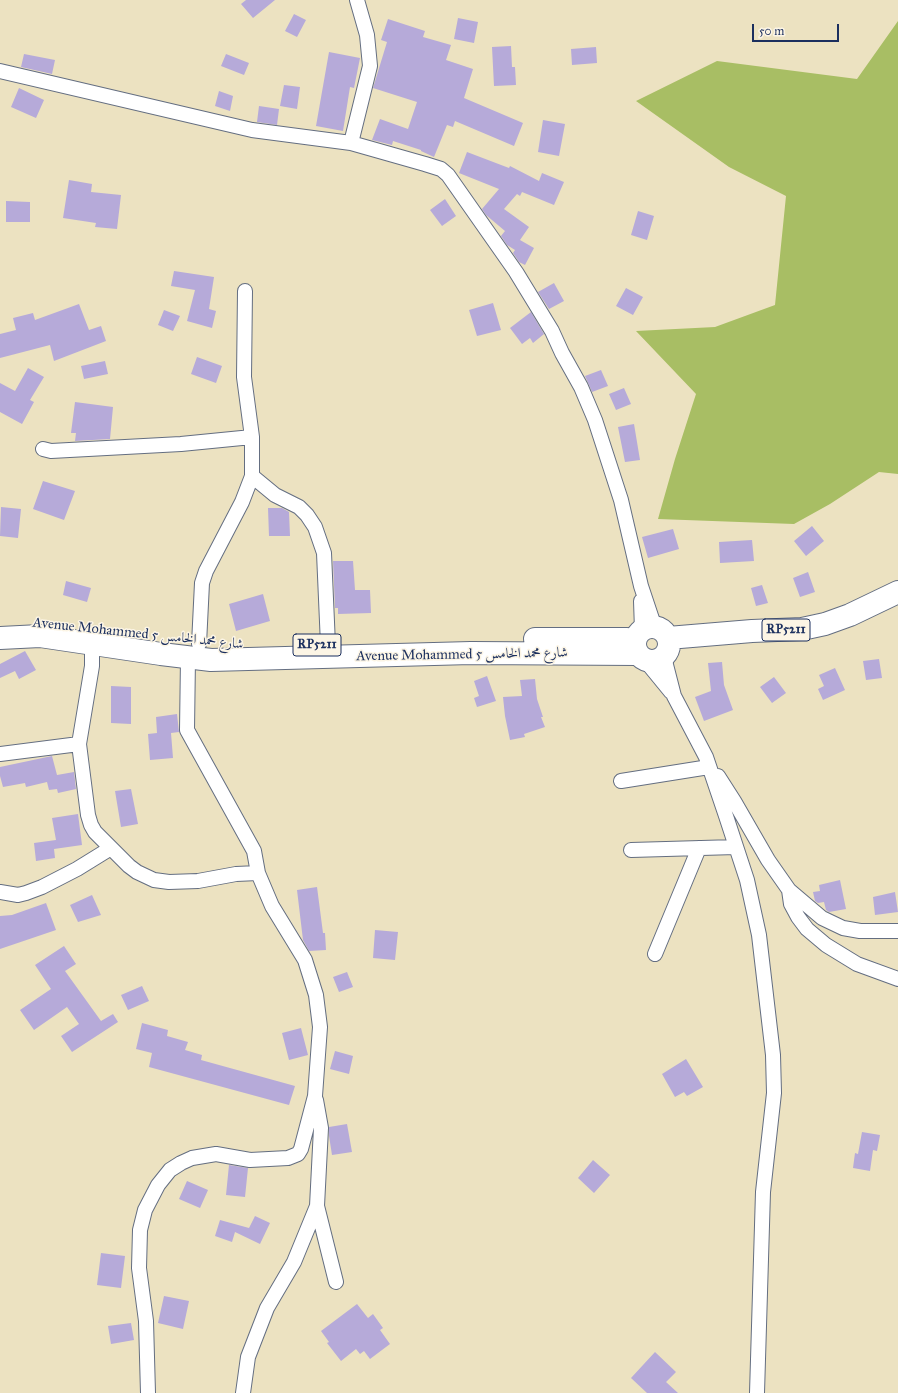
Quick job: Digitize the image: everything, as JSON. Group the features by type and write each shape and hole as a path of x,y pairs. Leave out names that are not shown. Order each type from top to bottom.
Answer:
{"main road":[{"name":"Avenue Mohammed 5 شارع محمد الخامس","path":"0,638 40,636 92,644 194,651 228,646 574,638 652,644 752,631 802,629 825,624 850,615 898,592"},
{"name":"Avenue Mohammed 5 شارع محمد الخامس","path":"0,625 38,623 194,651 229,660 471,653 652,644 805,643 844,632 898,608"}],"street":[{"path":"351,144 370,66 367,35 357,0"},
{"path":"0,72 252,130 351,144 441,169 448,175 457,187 516,272 552,331 596,420 622,500 652,644 674,696 707,762 747,880 759,935 774,1055 774,1093 763,1192 757,1393"},
{"path":"148,1393 146,1321 139,1268 140,1230 144,1210 158,1185 170,1170 192,1158 216,1154 250,1160 288,1158 295,1156 302,1149 316,1096 320,1027 316,995 305,960 272,906 258,873 254,851 187,730 202,583 206,570 242,502 252,476 252,437 244,376 245,291"},
{"path":"43,449 51,451 181,444 252,437"},
{"path":"252,476 275,495 299,507 307,515 315,527 324,553 328,644"},
{"path":"92,644 92,666 79,744 88,815 94,832 129,866 144,876 154,880 169,882 198,881 236,874 258,873"},
{"path":"652,644 674,696"},
{"path":"0,754 79,744"},
{"path":"621,781 707,762"},
{"path":"707,762 734,801 768,860 789,890 822,918 843,928 860,931 898,931"},
{"path":"631,850 736,847"},
{"path":"0,892 18,895 42,887 77,869 111,848"},
{"path":"655,954 699,848"},
{"path":"789,890 792,904 798,917 807,929 816,937 857,964 898,979"},
{"path":"316,1096 321,1128 317,1206 336,1282"},
{"path":"243,1393 248,1357 267,1308 294,1262 317,1206"}],"green space":[{"path":"898,21 898,474 879,472 830,504 794,524 658,519 696,394 636,331 715,327 775,305 786,196 729,167 636,101 717,61 857,79"}],"building":[{"path":"246,0 275,0 253,18 241,4"},
{"path":"294,14 306,20 297,37 285,31"},
{"path":"458,18 478,22 474,43 454,39"},
{"path":"388,19 425,31 423,37 451,45 446,60 473,69 464,98 523,123 514,146 455,121 453,127 447,125 434,157 421,150 393,141 392,145 372,140 380,119 408,129 417,102 373,88 387,42 381,40"},
{"path":"511,46 512,67 515,67 516,85 494,86 492,47"},
{"path":"596,47 597,63 572,65 571,49"},
{"path":"329,52 360,58 354,88 350,87 343,131 316,126"},
{"path":"24,54 55,60 52,74 21,67"},
{"path":"226,54 249,63 244,75 221,66"},
{"path":"284,85 300,87 297,109 280,106"},
{"path":"19,88 44,100 36,118 11,107"},
{"path":"219,91 233,96 230,111 215,106"},
{"path":"259,106 279,109 277,125 257,122"},
{"path":"543,120 565,124 559,156 538,152"},
{"path":"467,152 509,168 510,166 539,181 542,173 564,182 554,205 522,192 520,196 517,194 504,209 529,227 520,240 534,248 525,265 519,262 513,253 515,250 507,245 501,236 505,231 486,215 482,209 499,189 459,173"},
{"path":"69,180 92,184 91,192 121,195 117,229 95,227 96,223 63,218"},
{"path":"445,199 456,216 442,226 430,210"},
{"path":"6,201 30,202 30,222 6,222"},
{"path":"638,211 654,216 647,240 631,235"},
{"path":"174,271 214,277 209,309 216,311 212,328 187,321 195,290 171,286"},
{"path":"554,283 564,301 549,309 538,292"},
{"path":"626,288 643,297 633,315 616,306"},
{"path":"493,303 501,330 477,336 469,310"},
{"path":"79,304 89,330 101,326 106,341 54,361 50,345 0,358 0,334 16,330 13,318 33,313 35,320"},
{"path":"164,310 180,316 173,331 158,325"},
{"path":"531,312 544,334 533,343 530,338 522,344 510,328"},
{"path":"197,357 222,366 216,383 191,374"},
{"path":"105,361 108,374 84,379 81,366"},
{"path":"28,368 44,377 30,400 34,402 22,424 0,412 0,383 15,391"},
{"path":"601,370 608,386 592,392 585,376"},
{"path":"624,388 631,404 616,410 609,394"},
{"path":"75,402 113,407 110,439 75,441 76,433 71,433"},
{"path":"634,424 640,460 625,462 618,427"},
{"path":"43,481 75,491 64,520 33,509"},
{"path":"1,507 21,509 18,538 0,536"},
{"path":"268,508 282,508 289,512 290,536 269,536"},
{"path":"812,526 824,541 806,556 794,541"},
{"path":"673,529 679,549 648,558 642,537"},
{"path":"752,540 754,561 720,563 719,542"},
{"path":"333,561 353,561 355,590 370,590 371,613 338,614 338,608 335,608"},
{"path":"808,572 815,592 800,597 793,578"},
{"path":"66,581 91,588 87,602 63,595"},
{"path":"762,585 768,603 756,606 751,588"},
{"path":"263,594 270,621 236,631 229,604"},
{"path":"25,651 36,670 19,679 15,671 0,678 0,664"},
{"path":"879,659 882,678 866,680 863,661"},
{"path":"722,662 724,685 733,710 704,721 695,697 711,691 708,663"},
{"path":"835,668 845,690 823,700 818,689 824,686 819,675"},
{"path":"487,676 496,701 477,707 474,698 479,696 474,681"},
{"path":"774,677 786,693 772,703 760,687"},
{"path":"535,679 537,699 545,727 524,734 525,737 510,740 503,697 522,696 520,680"},
{"path":"111,686 131,687 131,724 111,723"},
{"path":"177,714 179,732 171,733 173,758 150,760 148,734 157,733 156,717"},
{"path":"52,756 57,775 74,772 76,789 58,793 57,789 49,790 47,782 26,787 25,783 3,787 0,776 0,767"},
{"path":"131,789 138,824 121,827 115,791"},
{"path":"78,814 82,845 54,849 55,858 36,861 34,843 56,840 52,818"},
{"path":"840,880 846,909 829,912 826,910 824,902 818,903 815,901 813,892 820,891 819,885"},
{"path":"317,887 323,933 325,933 326,950 309,951 303,940 297,890"},
{"path":"895,892 898,912 875,915 873,897"},
{"path":"92,895 101,915 78,922 70,905"},
{"path":"46,903 56,930 0,949 0,916 12,915"},
{"path":"375,930 398,932 395,960 373,958"},
{"path":"64,946 76,964 65,971 101,1021 113,1014 118,1022 72,1052 61,1036 79,1024 67,1007 34,1030 20,1010 51,989 35,965"},
{"path":"347,972 353,987 339,992 333,977"},
{"path":"142,986 149,1001 128,1010 121,995"},
{"path":"142,1023 168,1030 167,1036 188,1042 185,1050 202,1055 201,1060 295,1086 289,1105 149,1067 152,1053 136,1049"},
{"path":"301,1028 308,1055 289,1060 282,1033"},
{"path":"335,1051 353,1056 349,1074 330,1069"},
{"path":"686,1059 703,1087 687,1096 684,1092 675,1097 662,1074"},
{"path":"347,1124 352,1152 332,1155 329,1127"},
{"path":"862,1132 880,1135 877,1151 873,1150 870,1171 853,1168 855,1153 858,1154"},
{"path":"593,1160 610,1175 594,1193 578,1178"},
{"path":"229,1165 248,1168 245,1197 226,1195"},
{"path":"187,1181 208,1190 200,1208 179,1199"},
{"path":"255,1216 270,1223 260,1244 235,1232 232,1242 215,1236 220,1220 249,1228"},
{"path":"101,1253 125,1256 121,1288 97,1285"},
{"path":"164,1296 189,1301 183,1329 158,1323"},
{"path":"357,1304 368,1318 373,1314 383,1328 380,1330 390,1344 370,1359 364,1351 360,1354 356,1349 341,1361 327,1343 329,1342 321,1331"},
{"path":"131,1323 134,1340 111,1344 108,1326"},
{"path":"655,1352 676,1372 666,1382 678,1393 647,1393 631,1378"}]}
